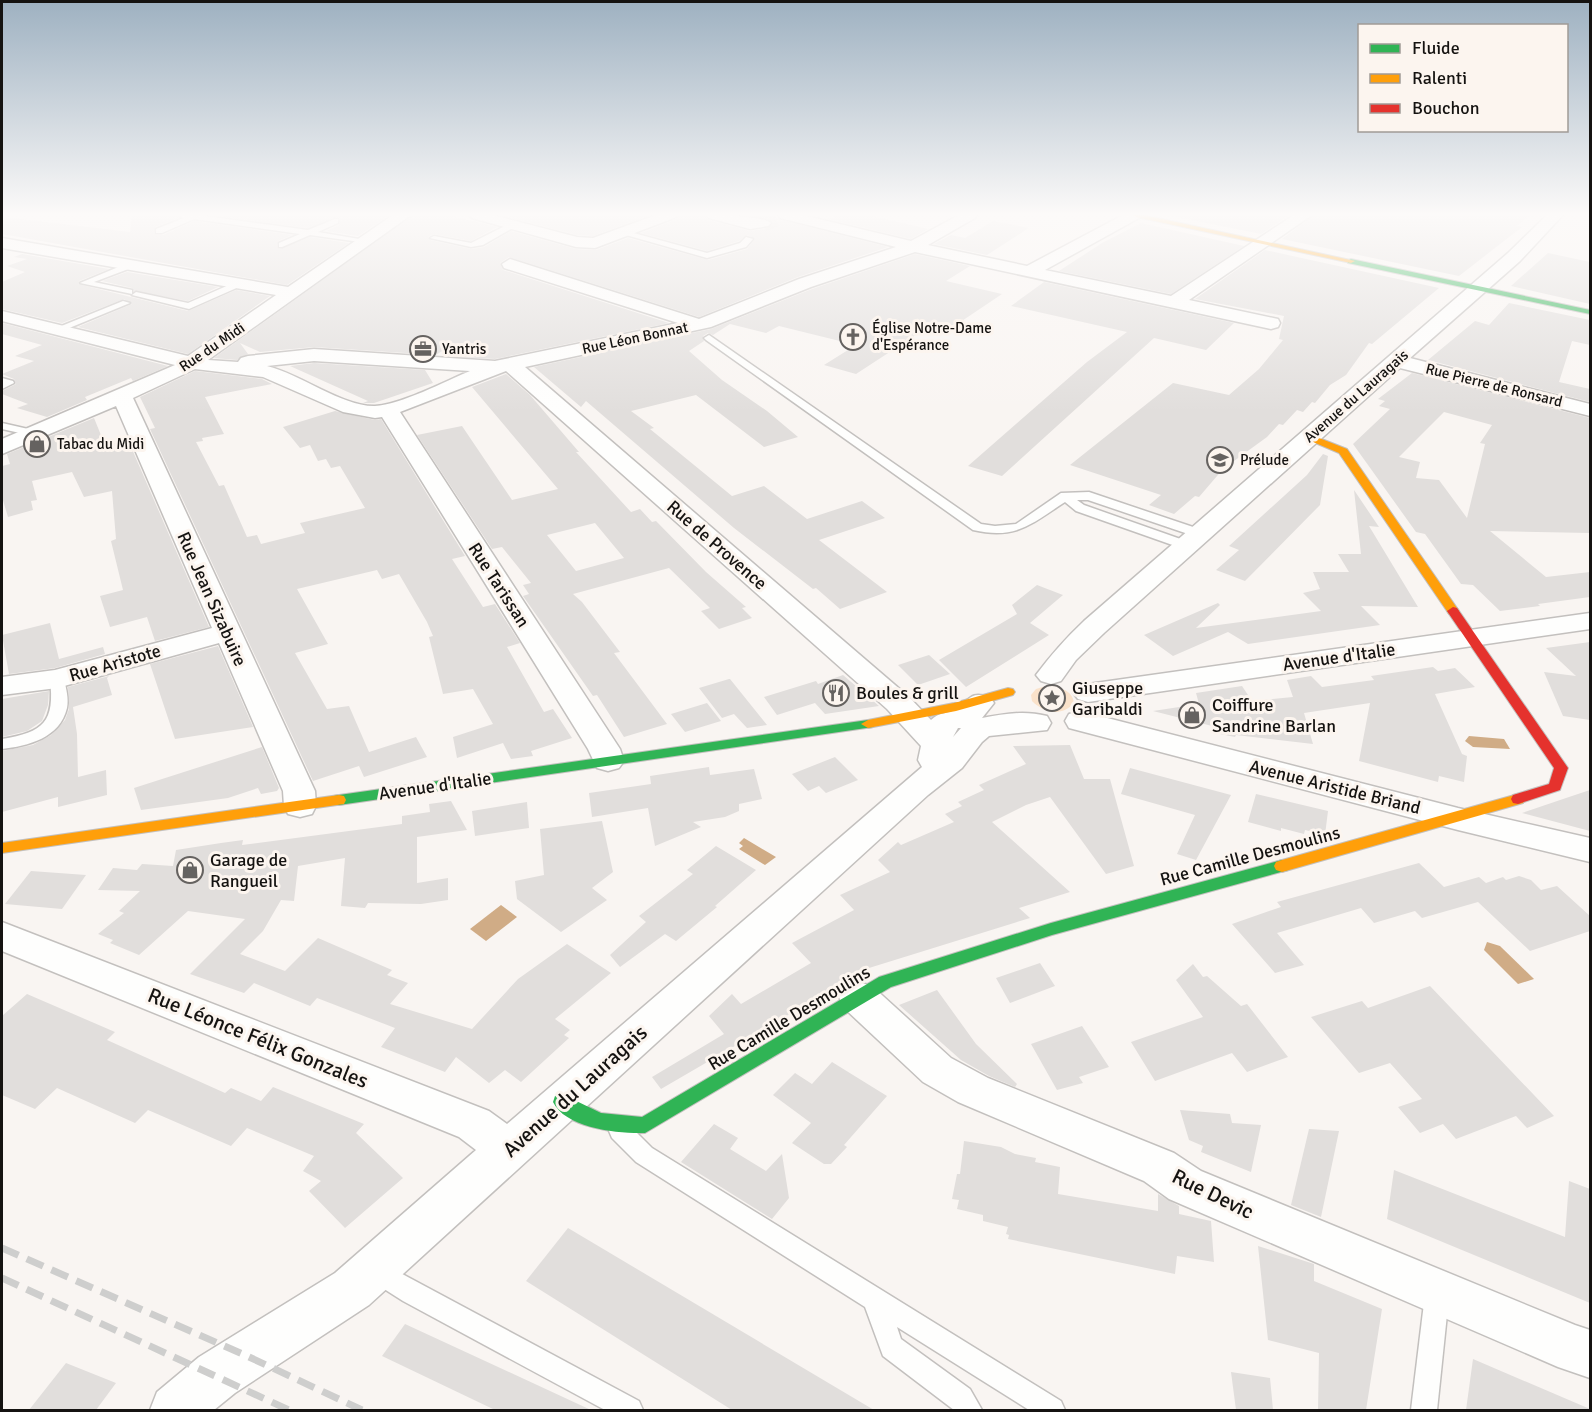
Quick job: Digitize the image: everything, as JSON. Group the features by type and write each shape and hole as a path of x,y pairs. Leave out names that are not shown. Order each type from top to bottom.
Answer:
{"street":[{"path":"218,281 293,293"},
{"name":"Rue du Midi","path":"2,447 28,431 172,374 194,362 310,281"},
{"path":"565,281 688,320 696,325"},
{"name":"Rue Léon Bonnat","path":"194,362 205,366 258,370 364,412 388,410 504,366 617,340 696,325 812,281"},
{"path":"1070,281 1271,323"},
{"path":"1173,303 1206,281"},
{"path":"1444,281 1590,312"},
{"name":"Avenue du Lauragais","path":"1052,675 1066,654 1192,539 1485,281"},
{"path":"2,316 194,362"},
{"name":"Rue Léon Bonnat","path":"194,362 241,362 326,356 504,366"},
{"name":"Rue Léon Bonnat","path":"283,378 284,368 293,363 326,356"},
{"name":"Rue Pierre de Ronsard","path":"1397,361 1590,410"},
{"name":"Rue de Provence","path":"504,366 926,729"},
{"name":"Rue Jean Sizabuire","path":"116,398 125,402 299,791 300,806"},
{"name":"Rue Tarissan","path":"388,410 598,739 608,761"},
{"name":"Rue Camille Desmoulins","path":"562,1102 579,1115 615,1127 645,1125 885,982 1108,913 1458,819 1555,787 1561,768 1343,451 1309,437"},
{"name":"Avenue d'Italie","path":"1084,707 1471,638 1590,621"},
{"name":"Rue Aristote","path":"2,686 57,679 227,632"},
{"path":"980,716 1058,726 1084,707 1073,681 1052,675 1028,676 1011,685 1008,692 1011,706 1017,713 1036,723"},
{"name":"Avenue d'Italie","path":"2,848 868,724 926,729 980,716 1008,692"},
{"name":"Avenue Aristide Briand","path":"1084,707 1458,819 1590,850"},
{"name":"Avenue du Lauragais","path":"175,1410 217,1376 352,1289 917,787 951,761 971,735 980,716"},
{"name":"Avenue du Lauragais","path":"917,787 934,759 926,729"},
{"name":"Rue Léonce Félix Gonzales","path":"2,936 474,1124 509,1150"},
{"name":"Rue Devic","path":"858,997 937,1070 973,1090 1159,1167 1185,1185 1590,1354"}],"lane":[{"path":"89,281 84,283 189,306 237,284"},
{"path":"59,330 126,303"},
{"path":"709,338 977,527 995,530 1019,527 1065,496 1089,496 1192,539"},
{"path":"2,381 9,383 2,386"},
{"path":"2,416 22,423 28,431"},
{"path":"2,426 28,431"},
{"path":"1065,496 1080,508 1192,539"},
{"path":"2,744 22,741 40,734 53,723 59,707 57,679"},
{"path":"615,1127 644,1155 1052,1410"},
{"path":"374,1269 411,1293 630,1410"},
{"path":"1424,1410 1437,1292"},
{"path":"875,1300 892,1347 962,1398 969,1410"}],"shaded area":[{"path":"1046,686 1060,688 1067,692 1073,698 1074,703 1059,712 1047,711 1037,705 1032,701 1031,695 1036,689"},
{"path":"1469,736 1504,739 1510,749 1473,747 1465,741"},
{"path":"744,838 776,857 765,865 739,849 743,846 739,843"},
{"path":"501,905 517,917 486,941 470,929"},
{"path":"1487,942 1500,946 1534,979 1518,984 1484,950"}],"building":[{"path":"79,281 78,284 188,311 236,290 270,296 188,354 78,327 132,304 124,299 62,323 2,309 2,282"},
{"path":"102,281 181,281 218,287 188,301 134,291 132,288"},
{"path":"264,281 293,281 287,285"},
{"path":"321,281 537,281 669,323 495,359 446,356 442,351 436,355 314,347 260,352 240,343 248,354 237,360 214,358"},
{"path":"585,281 788,281 699,317"},
{"path":"836,281 946,281 1002,294 944,333 925,329 856,374 824,365 856,345 779,326 766,333 730,324 713,335 708,333 703,336 704,341 689,351 722,380 767,411 798,437 764,447 696,395 631,411 654,428 650,429 732,496 764,486 807,519 862,501 885,518 819,540 887,592 840,609 816,588 813,589 734,528 586,401 581,407 534,367 711,329"},
{"path":"1107,281 1191,281 1171,294"},
{"path":"1221,281 1406,281 1439,288 1372,344 1369,343 1346,375 1330,385 1315,403 1312,402 1303,412 1297,410 1283,425 1279,424 1267,437 1223,469 1199,497 1195,496 1174,514 1149,505 1161,495 1070,465 1173,383 1229,395 1259,369 1283,340 1279,339 1284,316 1195,299"},
{"path":"1517,281 1590,281 1590,304 1511,286"},
{"path":"1044,282 1234,323 1206,350 1154,338 1002,476 968,466 1087,362 1127,332 1011,306"},
{"path":"1509,303 1590,320 1590,345 1572,341 1559,382 1590,389 1590,402 1428,360 1475,321 1489,325"},
{"path":"2,323 168,366 133,381 131,378 85,397 87,400 47,417 17,408 28,404 2,394 2,391 16,384 14,379 2,374 34,361 15,356 42,345 2,334"},
{"path":"314,363 425,370 433,383 374,403 363,403 368,401 290,366"},
{"path":"195,371 262,379 272,384 205,397 224,434 202,438 203,441 196,442 219,486 224,485 247,537 257,535 261,544 305,533 300,523 365,508 340,466 331,468 326,459 318,461 310,445 300,448 283,427 335,411 375,420 381,419 465,556 452,559 483,607 495,604 520,643 507,647 544,712 553,709 572,738 531,751 533,756 511,759 503,743 457,758 453,737 493,724 473,689 443,694 429,637 433,636 427,622 399,574 382,579 377,570 297,589 328,644 295,653 327,709 349,706 369,752 416,737 427,757 364,777 359,766 313,781 150,429 155,428 140,397"},
{"path":"1412,373 1590,418 1590,533 1490,531 1546,577 1590,572 1590,597 1500,611 1473,585 1461,584 1425,534 1416,532 1353,444 1390,409 1379,406 1385,401 1378,399","holes":["1444,412 1492,425 1480,443 1485,444 1467,518 1439,480 1416,478 1420,462 1399,457"]},
{"path":"506,374 530,395 579,452 576,452 631,512 640,509 652,522 656,521 706,572 746,607 742,608 752,618 719,629 701,611 710,608 669,568 573,594 582,602 620,652 614,653 667,724 624,737 597,695 593,696 523,596 529,594 523,585 531,583 502,547 492,549 417,435 462,426 512,500 558,489 472,387","holes":["595,523 624,558 576,571 547,535"]},
{"path":"94,418 105,445 128,440 209,627 155,641 147,617 110,627 100,596 123,590 111,541 116,539 112,491 84,497 72,472 32,481 37,500 31,501 33,510 8,517 2,497 2,466 10,464 7,454"},
{"path":"1323,454 1328,456 1320,505 1245,581 1216,570 1239,550 1229,546 1307,475"},
{"path":"1354,490 1379,527 1369,526 1418,607 1361,606 1380,625 1248,644 1228,632 1173,656 1144,635 1218,603 1220,605 1196,628 1321,611 1303,593 1320,589 1313,572 1349,572 1338,554 1361,554"},
{"path":"1037,585 1063,595 1030,623 1049,635 966,687 939,660 1017,614 1012,605"},
{"path":"50,623 59,659 103,647 105,654 55,668 9,674 2,635"},
{"path":"1590,642 1590,720 1563,716 1544,672 1576,676 1546,648"},
{"path":"218,646 253,727 175,739 150,664"},
{"path":"929,655 950,674 918,685 898,665"},
{"path":"1433,667 1438,671 1455,668 1475,687 1435,694 1462,754 1467,756 1464,782 1439,776 1438,782 1359,761 1370,703 1304,713 1313,744 1215,733 1216,727 1153,711 1199,704 1196,693 1242,686 1252,701 1293,697 1287,680 1311,676 1322,687 1374,680 1371,676"},
{"name":"Boules & grill","path":"843,675 879,706 825,714 815,703 777,715 764,697 816,681 818,684"},
{"path":"109,676 107,678 112,695 73,707 77,734 78,777 106,770 107,795 58,807 58,797 2,812 2,751 33,745 51,735 65,720 69,709 68,687"},
{"path":"730,679 767,725 747,728 734,714 722,718 699,688"},
{"path":"49,691 48,705 42,721 27,731 2,737 2,699"},
{"path":"707,703 721,721 685,732 671,714"},
{"path":"1070,745 1084,779 1110,779 1134,866 1106,874 1050,797 1026,805 992,822 1070,892 1019,908 1030,918 869,968 661,1089 652,1077 724,1034 709,1016 732,994 741,1004 811,963 792,943 854,910 840,895 890,872 878,860 898,842 901,845 954,822 945,814 962,806 958,802 984,790 979,785 1026,764 1013,746"},
{"path":"262,747 279,788 277,791 261,794 258,788 228,798 141,810 134,788"},
{"path":"835,757 858,780 826,793 819,786 808,791 792,774"},
{"path":"709,767 710,775 754,769 762,799 739,804 739,811 725,817 693,822 701,827 655,846 648,808 592,817 589,793 651,784 650,776"},
{"path":"1130,768 1231,795 1196,860 1177,854 1195,815 1121,794"},
{"path":"1590,790 1590,831 1522,813 1569,797"},
{"path":"1256,794 1328,811 1325,835 1305,830 1304,834 1281,828 1281,831 1248,822"},
{"path":"451,801 467,830 417,837 417,883 448,878 448,900 421,904 368,903 365,908 341,906 345,858 298,866 294,901 281,900 263,931 240,954 285,971 318,938 392,970 387,975 408,983 390,1004 472,1029 518,979 567,944 611,973 555,1019 570,1030 564,1035 569,1038 521,1082 505,1070 489,1083 456,1057 445,1072 381,1047 395,1028 317,998 310,1006 254,983 244,993 190,974 245,919 188,911 139,955 110,943 113,940 98,934 124,913 119,911 140,891 98,890 113,868 137,870 142,864 173,866 176,850 221,843 243,840 242,845 402,824 402,816 430,812 429,804"},
{"path":"527,802 529,828 475,836 472,811"},
{"path":"602,821 613,872 592,888 607,900 561,932 517,899 515,881 544,875 540,829"},
{"path":"716,846 756,870 676,941 665,934 620,967 610,955 646,922 639,916 693,874 687,870"},
{"path":"1419,863 1444,887 1479,877 1486,883 1503,877 1506,880 1519,876 1531,880 1541,890 1557,886 1590,916 1590,931 1530,951 1478,902 1422,918 1415,911 1374,923 1361,908 1277,933 1304,965 1275,973 1232,924 1281,907 1277,902"},
{"path":"31,871 86,875 62,909 5,904"},
{"path":"1040,963 1055,986 1010,1003 996,978"},
{"path":"1193,964 1203,977 1207,976 1241,1006 1247,1004 1288,1057 1247,1072 1232,1053 1155,1081 1131,1042 1203,1017 1176,980"},
{"path":"1430,986 1554,1116 1527,1128 1516,1116 1456,1139 1443,1124 1420,1133 1398,1107 1422,1099 1390,1063 1359,1073 1311,1017 1362,1001 1368,1008"},
{"path":"937,990 976,1044 1017,1084 1015,1087 961,1060 899,1005"},
{"path":"27,994 115,1032 107,1040 225,1093 231,1088 261,1101 273,1087 364,1124 356,1133 403,1178 345,1228 309,1191 321,1181 303,1171 314,1156 247,1128 231,1146 148,1110 135,1123 57,1088 35,1109 2,1095 2,1016"},
{"path":"1082,1026 1109,1067 1079,1077 1083,1083 1057,1090 1031,1044"},
{"path":"832,1062 887,1096 844,1145 847,1147 831,1164 824,1164 792,1143 811,1123 773,1095 795,1073 812,1084"},
{"path":"1180,1110 1230,1114 1232,1123 1261,1125 1251,1172 1201,1152 1203,1146 1189,1140"},
{"path":"714,1124 738,1138 730,1149 766,1171 782,1154 789,1198 772,1219 681,1162"},
{"path":"1309,1129 1339,1131 1321,1217 1291,1205"},
{"path":"964,1141 1001,1147 1015,1154 1036,1158 1035,1162 1060,1167 1058,1194 1158,1211 1158,1194 1179,1206 1179,1214 1211,1221 1214,1262 1177,1256 1175,1274 1008,1239 1009,1235 1006,1234 1008,1227 983,1221 983,1215 957,1209 959,1200 952,1199 957,1174 960,1174"},
{"path":"1394,1170 1565,1237 1569,1181 1590,1189 1590,1303 1387,1219"},
{"path":"568,1228 874,1410 732,1410 526,1281"},
{"path":"1258,1246 1314,1264 1314,1281 1382,1309 1366,1410 1318,1410 1319,1353 1268,1340"},
{"path":"405,1324 591,1410 495,1410 382,1356"},
{"path":"1473,1359 1590,1409 1590,1410 1466,1410"},
{"path":"66,1363 116,1383 96,1410 29,1410"},
{"path":"1231,1372 1270,1378 1273,1410 1236,1410"}],"railway":[{"path":"2,1248 247,1356 362,1410"},
{"path":"2,1278 289,1410"}],"traffic: fast":[{"path":"1444,281 1590,312"},
{"path":"339,800 868,724"},
{"path":"562,1102 582,1114 601,1121 622,1125 645,1125 885,982 1051,929 1282,866"}],"traffic: slow":[{"path":"1309,437 1343,451 1453,611"},
{"path":"868,724 956,707 1008,692"},
{"path":"1282,866 1518,799"},
{"path":"2,848 339,800"}],"traffic: jam":[{"path":"1453,611 1561,768 1555,787 1518,799"}],"place":[{"name":"Église Notre-Dame d'Espérance","path":"853,337"},
{"name":"Yantris","path":"423,349"},
{"name":"Tabac du Midi","path":"37,444"},
{"name":"Prélude","path":"1220,460"},
{"name":"Boules & grill","path":"836,693"},
{"name":"Giuseppe Garibaldi","path":"1052,698"},
{"name":"Coiffure Sandrine Barlan","path":"1192,715"},
{"name":"Garage de Rangueil","path":"190,870"}]}
